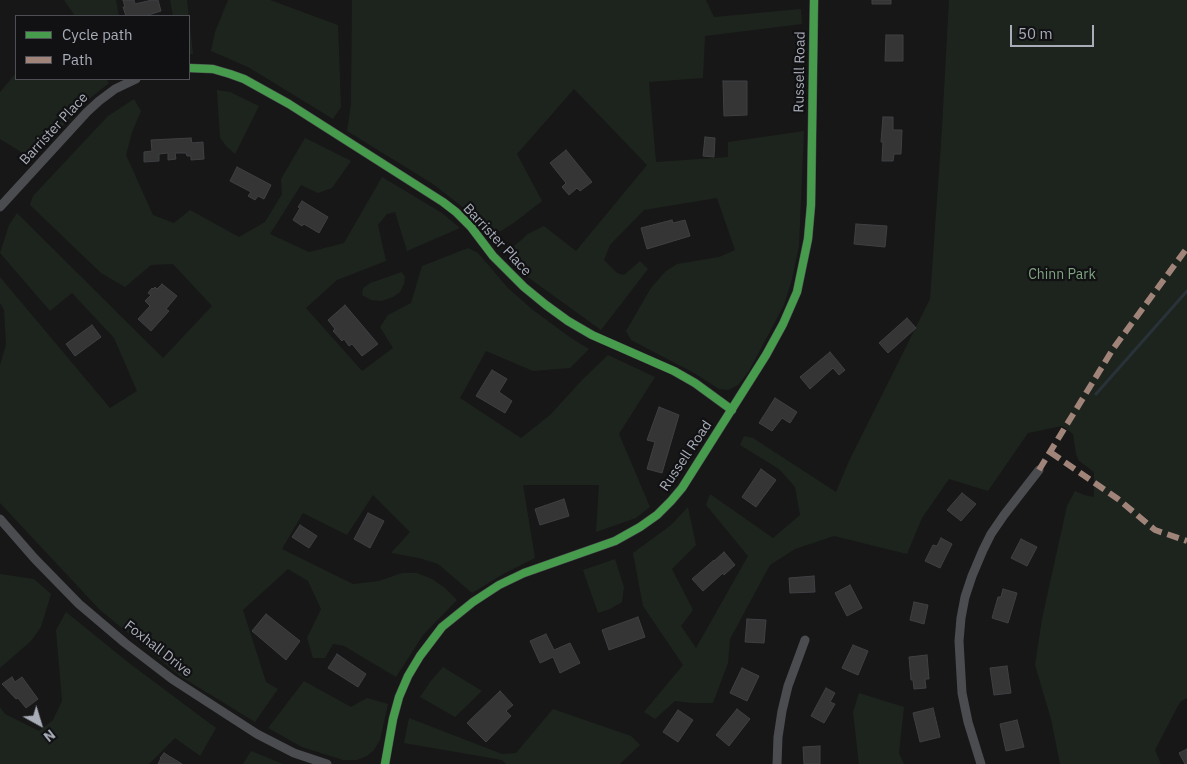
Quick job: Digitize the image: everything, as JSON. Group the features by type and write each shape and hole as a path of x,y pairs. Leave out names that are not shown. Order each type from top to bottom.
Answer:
{"street":[{"name":"Russell Road","path":"385,764 399,697 408,676 420,656 442,627 473,602 499,586 524,574 615,541 657,515 682,488 766,355 783,324 797,292 808,239 811,205 814,0"},
{"name":"Barrister Place","path":"190,68 212,69 244,79 296,109 456,212 471,227 493,256 524,287 568,321 592,335 674,371 696,383 732,410"},
{"name":"Barrister Place","path":"0,207 87,112 115,89 134,80"},
{"path":"981,764 968,722 962,693 959,641 965,597 983,550 1000,522 1039,470"},
{"name":"Foxhall Drive","path":"0,519 35,559 79,604 172,679 257,734 294,753 327,764"},
{"path":"778,764 778,737 782,711 788,686 805,640"}],"green space":[{"path":"64,0 116,0 119,15 74,15"},
{"path":"170,0 187,0 189,15 173,15"},
{"path":"228,0 270,0 338,25 341,107 333,119 248,67 211,51 215,32"},
{"path":"352,0 706,0 714,17 801,9 802,24 705,36 703,78 649,82 656,162 728,157 728,142 804,131 799,246 792,279 784,305 749,371 738,385 728,390 719,389 694,373 631,340 626,331 651,288 666,271 677,264 719,257 735,250 717,198 644,210 610,245 604,260 617,273 624,275 640,261 648,269 601,330 522,273 513,256 512,248 528,234 544,226 576,251 647,165 574,89 517,154 542,201 501,231 490,232 433,184 347,131 351,104"},
{"name":"Chinn Park","path":"949,0 1187,0 1187,698 1180,702 1155,750 1161,764 1060,764 1051,719 1035,665 1042,619 1067,506 1075,491 1094,497 1094,472 1079,461 1073,434 1062,426 1028,433 988,491 949,479 922,518 907,554 834,536 795,549 770,565 730,639 728,663 713,703 675,701 655,719 644,712 683,665 643,606 633,553 671,525 688,507 696,545 672,569 693,610 681,626 696,648 748,556 706,505 710,494 773,538 800,515 795,487 779,469 740,445 744,436 753,438 836,492 849,461 930,299"},
{"path":"190,27 193,54 190,54"},
{"path":"15,74 15,80 107,80 109,83 77,109 34,160 0,139 0,92"},
{"path":"217,90 230,92 259,106 235,154 220,138"},
{"path":"134,99 141,111 132,132 126,155 153,215 174,223 190,210 239,237 265,222 282,194 281,179 305,138 351,161 332,188 318,193 301,185 270,234 309,252 344,243 382,177 442,213 460,228 407,251 395,212 387,214 378,225 386,261 337,280 306,308 362,371 393,348 380,327 388,315 411,303 422,266 468,248 478,253 508,288 533,310 589,349 570,368 533,371 486,351 460,398 521,438 550,415 608,355 655,377 619,434 650,507 636,518 596,532 599,485 523,485 535,558 472,593 438,564 419,558 391,553 410,532 373,495 347,535 303,513 282,549 353,584 379,581 402,573 417,573 432,579 457,600 423,635 396,677 344,646 333,644 325,658 313,658 307,638 321,609 308,581 288,569 243,610 266,682 278,689 255,722 180,676 99,609 0,503 0,365 6,345 4,310 0,303 0,277 110,408 137,391 114,338 72,293 50,311 0,253 9,225 17,213 163,358 212,306 173,264 151,265 125,287 101,273 30,205 33,196 108,116"},
{"path":"402,272 405,277 404,284 400,292 393,297 381,301 371,300 362,295 363,288 370,283"},
{"path":"615,559 624,587 622,602 598,613 583,570"},
{"path":"0,574 34,579 51,594 41,627 31,641 0,668"},
{"path":"66,612 129,663 216,728 200,756 175,738 149,764 0,764 0,707 5,714 39,731 53,720 62,701 56,630"},
{"path":"443,667 482,691 455,717 420,697"},
{"path":"304,681 351,707 367,698 388,704 380,740 374,750 367,756 357,760 343,760 302,747 268,728"},
{"path":"859,693 904,707 899,753 904,764 859,764 853,712"},
{"path":"553,709 631,736 640,745 620,764 506,764 502,760 404,743 409,718 502,754 516,753"},
{"path":"251,751 283,764 243,764"}],"building":[{"path":"123,0 134,0 135,4 158,0 161,11 148,15 126,15 123,7 125,7"},
{"path":"872,0 891,0 891,4 872,4"},
{"path":"886,35 903,35 903,61 885,61"},
{"path":"723,81 747,81 747,115 724,116"},
{"path":"883,117 893,117 893,130 902,130 901,154 894,154 893,161 882,161"},
{"path":"705,137 715,138 714,157 703,156"},
{"path":"191,138 192,143 203,142 204,159 191,160 191,156 187,156 186,153 175,153 176,159 168,160 168,153 159,154 159,161 144,162 144,152 152,151 151,140"},
{"path":"566,150 592,182 580,191 577,188 569,195 562,187 566,183 550,163"},
{"path":"237,167 271,185 264,199 258,196 255,200 248,196 251,192 230,181"},
{"path":"302,201 328,217 319,233 293,220"},
{"path":"672,220 673,223 685,220 690,236 647,249 641,228"},
{"path":"856,224 887,226 885,247 854,244"},
{"path":"162,284 177,296 166,309 169,311 151,331 138,319 150,306 145,301 151,295 148,293 152,288 155,287 157,289"},
{"path":"345,305 378,344 362,356 352,344 349,346 344,339 342,341 333,331 335,329 328,320"},
{"path":"907,318 916,328 888,353 879,343"},
{"path":"92,325 101,337 75,356 66,344"},
{"path":"830,352 845,370 839,375 833,368 810,389 800,377"},
{"path":"492,370 507,379 499,392 512,401 505,413 476,396"},
{"path":"775,398 797,412 790,423 782,418 772,431 759,423"},
{"path":"659,407 679,415 662,473 647,469 655,442 647,440"},
{"path":"761,469 776,480 756,507 742,497"},
{"path":"962,493 976,504 961,521 947,510"},
{"path":"564,499 569,516 540,525 535,509"},
{"path":"368,513 384,521 370,548 354,539"},
{"path":"300,525 317,536 309,548 292,537"},
{"path":"941,538 952,544 940,568 925,561 933,545 937,546"},
{"path":"1021,539 1037,547 1027,566 1011,558"},
{"path":"724,552 735,565 703,591 692,579"},
{"path":"814,576 815,592 790,593 789,578"},
{"path":"850,585 862,608 847,616 835,593"},
{"path":"1003,589 1017,593 1008,623 992,618 998,597 1001,597"},
{"path":"914,602 928,605 924,624 910,620"},
{"path":"266,614 300,641 286,660 252,631"},
{"path":"638,617 645,637 609,650 602,630"},
{"path":"747,619 766,620 764,643 745,642"},
{"path":"546,634 554,650 570,643 580,663 560,673 553,657 540,663 530,641"},
{"path":"853,645 868,651 858,675 842,668"},
{"path":"337,654 366,674 358,687 328,668"},
{"path":"927,655 929,679 925,679 926,688 914,689 913,680 911,680 909,657"},
{"path":"1007,666 1011,693 994,695 990,668"},
{"path":"742,668 759,676 747,701 730,693"},
{"path":"12,677 15,682 22,677 38,699 26,708 2,684"},
{"path":"826,688 835,693 830,702 835,704 824,723 811,716"},
{"path":"500,691 513,705 506,711 511,716 486,742 467,723"},
{"path":"933,708 940,737 920,742 913,713"},
{"path":"737,709 750,719 729,746 716,735"},
{"path":"678,710 693,720 678,742 663,732"},
{"path":"1017,720 1024,747 1006,751 1000,724"},
{"path":"820,746 820,764 804,764 803,747"},
{"path":"1187,749 1187,764 1185,764 1179,753"},
{"path":"164,753 182,764 158,764"}],"waterway":[{"path":"1096,394 1187,291"}],"marked path":[{"path":"1039,470 1113,349 1187,248"},
{"path":"1050,452 1118,499 1155,530 1187,541"}],"cycle path":[{"path":"385,764 399,697 408,676 420,656 442,627 473,602 499,585 524,573 615,541 657,515 682,488 766,355 783,324 797,292 808,239 811,205 814,0"},
{"path":"190,68 213,69 244,79 289,104 456,212 471,227 493,256 524,287 568,321 592,335 674,371 695,383 732,410"}]}
